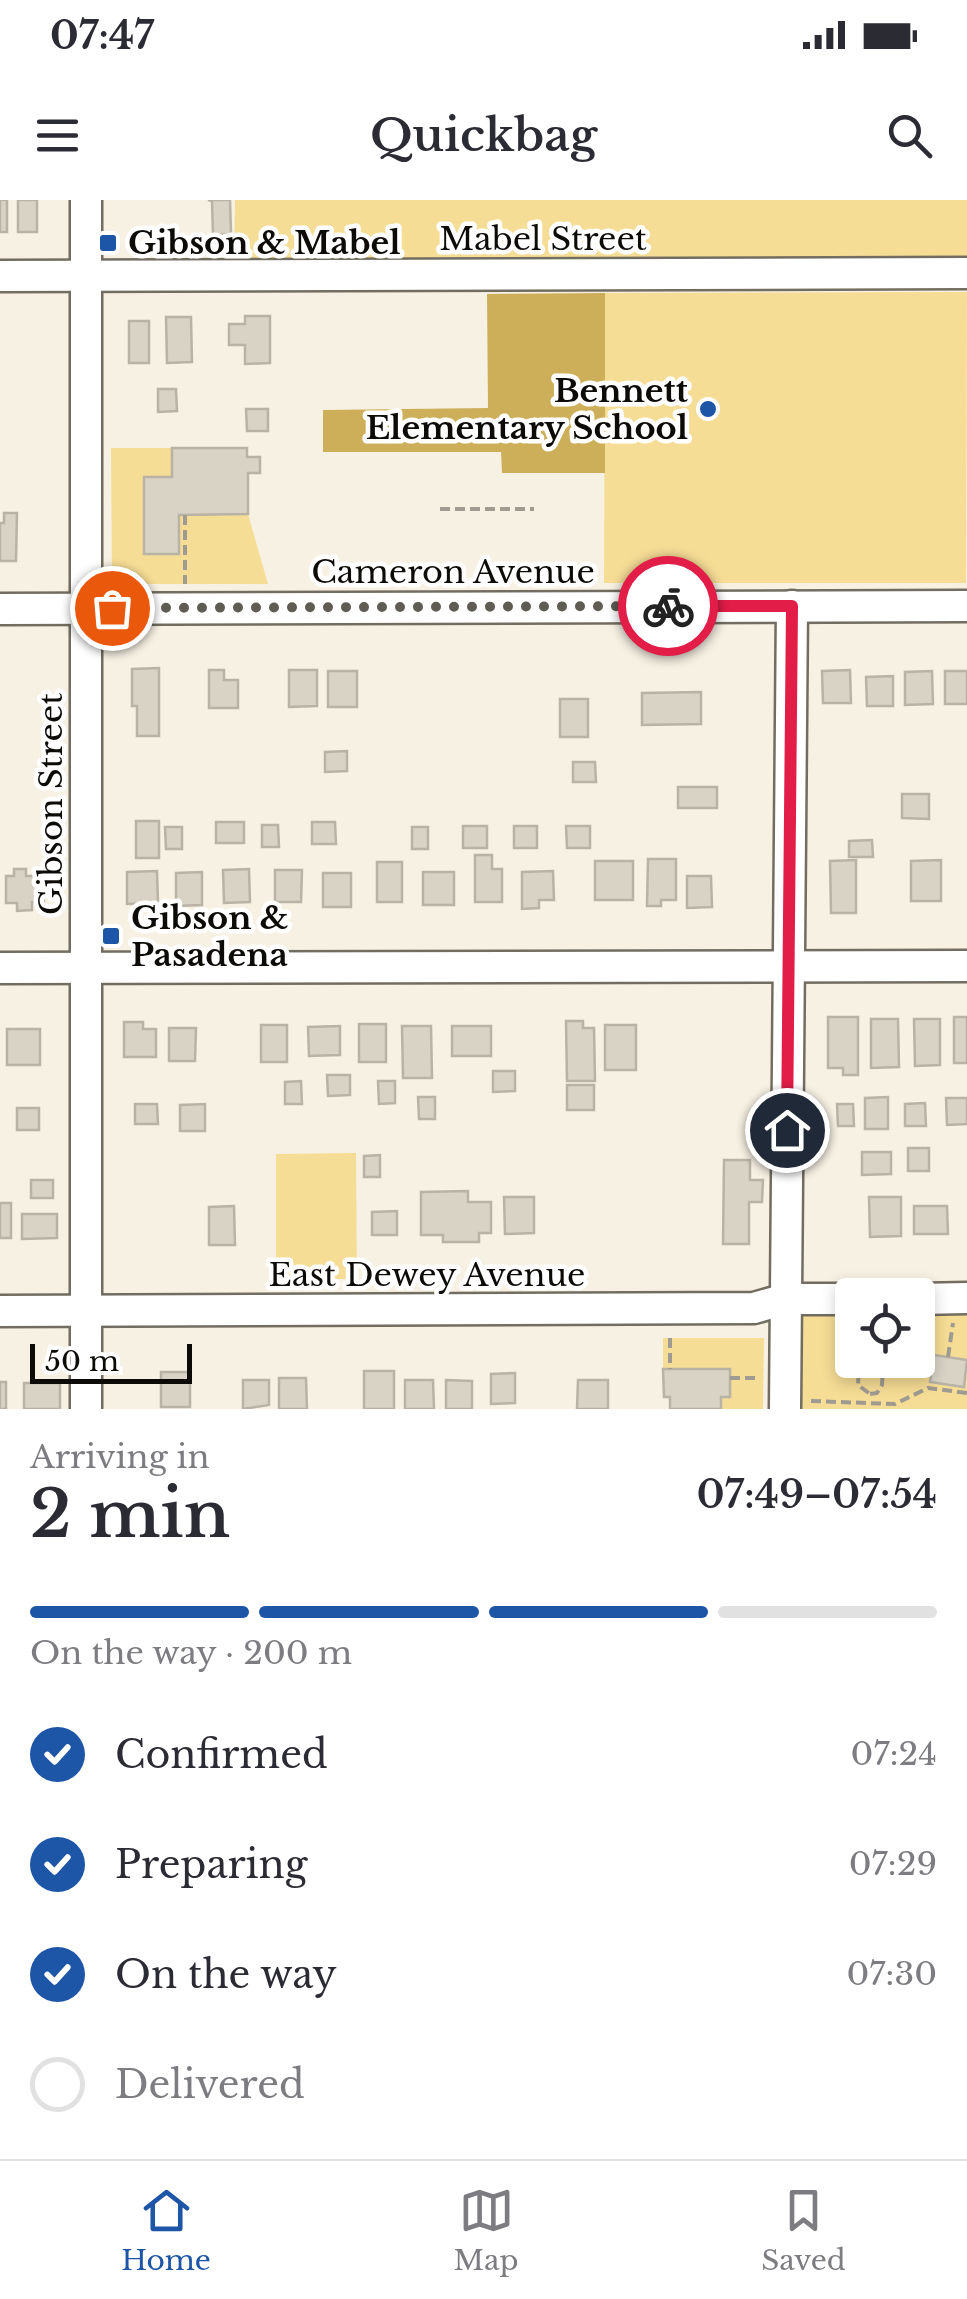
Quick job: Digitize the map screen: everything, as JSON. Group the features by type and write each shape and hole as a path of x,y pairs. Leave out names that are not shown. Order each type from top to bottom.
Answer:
{"street":[{"name":"Gibson Street","path":"86,200 86,1409"},
{"name":"Mabel Street","path":"0,276 967,273"},
{"path":"792,606 786,1299 795,1405"},
{"name":"Cameron Avenue","path":"0,608 967,606"},
{"path":"0,968 967,966"},
{"name":"East Dewey Avenue","path":"0,1311 754,1308 786,1299 835,1298"},
{"path":"935,1304 960,1312"}],"path":[{"path":"440,509 534,509"},
{"path":"185,515 186,584"},
{"path":"960,1312 967,1328"},
{"path":"670,1338 670,1369"},
{"path":"948,1357 950,1342"},
{"path":"730,1378 763,1378"},
{"path":"858,1378 858,1384 870,1394"},
{"path":"870,1394 877,1392 882,1378"},
{"path":"795,1405 899,1406 928,1388 944,1387 967,1393"},
{"path":"870,1394 870,1403"}],"shaded area":[{"path":"235,200 967,200 967,273 234,276"},
{"path":"967,292 966,583 604,583 605,293"},
{"path":"605,293 605,473 502,473 501,452 323,452 323,410 488,408 487,294"},
{"path":"111,448 172,448 172,477 179,515 248,514 268,584 112,584"},
{"path":"356,1153 357,1279 276,1279 276,1154"},
{"path":"967,1298 967,1409 785,1409 786,1299 835,1299 835,1378 935,1378 935,1299"},
{"path":"663,1338 764,1338 763,1409 721,1409 721,1397 730,1396 729,1369 663,1369"}],"building":[{"path":"0,200 7,200 7,232 0,232"},
{"path":"18,200 37,200 37,232 18,232"},
{"path":"208,200 230,200 231,234 213,235 212,201"},
{"path":"245,316 270,316 270,363 245,364 245,345 229,345 229,324 245,324"},
{"path":"166,317 191,317 192,362 167,363"},
{"path":"129,321 149,321 149,363 129,363"},
{"path":"158,389 176,389 177,411 158,412"},
{"path":"246,409 268,409 268,431 247,431"},
{"path":"172,448 247,448 247,457 260,457 260,473 248,473 248,514 179,515 179,554 144,554 144,477 172,477"},
{"path":"4,513 17,513 16,561 0,561 0,523 4,523"},
{"path":"159,668 159,736 137,736 132,669"},
{"path":"209,670 224,670 224,680 238,680 238,708 209,708"},
{"path":"289,670 317,670 317,706 289,707"},
{"path":"850,670 851,703 823,703 822,671"},
{"path":"328,671 357,671 357,707 328,707"},
{"path":"932,671 933,704 905,705 905,672"},
{"path":"945,671 967,671 967,704 945,704"},
{"path":"893,676 893,706 867,706 866,677"},
{"path":"701,692 701,724 642,725 642,693"},
{"path":"560,699 588,699 588,737 560,737"},
{"path":"347,751 347,771 325,772 325,752"},
{"path":"573,762 595,762 596,782 573,782"},
{"path":"678,787 717,787 717,808 678,808"},
{"path":"902,794 929,794 929,819 902,818"},
{"path":"136,821 159,821 159,858 136,858"},
{"path":"216,822 244,822 244,843 216,843"},
{"path":"312,822 335,822 336,844 312,844"},
{"path":"262,825 278,825 279,847 262,847"},
{"path":"463,826 487,826 487,848 463,848"},
{"path":"514,826 537,826 537,848 514,848"},
{"path":"566,826 590,826 590,848 567,848"},
{"path":"165,827 182,827 182,849 166,849"},
{"path":"412,827 428,827 428,849 412,849"},
{"path":"872,840 873,857 849,857 849,841"},
{"path":"475,855 492,855 492,869 502,869 502,902 475,902"},
{"path":"648,859 676,859 676,900 661,900 661,906 647,906"},
{"path":"856,860 856,913 831,913 830,861"},
{"path":"941,860 941,901 911,901 911,861"},
{"path":"595,861 633,861 633,900 595,900"},
{"path":"377,862 402,862 402,902 377,902"},
{"path":"14,869 26,869 26,876 43,876 44,902 32,902 32,910 17,911 17,903 6,903 6,876 14,876"},
{"path":"249,869 250,902 224,903 223,870"},
{"path":"275,870 302,870 301,902 275,902"},
{"path":"157,871 158,903 127,904 127,872"},
{"path":"553,871 554,900 539,900 539,908 522,909 522,872"},
{"path":"202,872 202,905 176,906 176,873"},
{"path":"423,872 454,872 454,905 423,905"},
{"path":"323,873 351,873 351,907 323,907"},
{"path":"687,876 711,876 712,907 687,908"},
{"path":"828,1017 858,1017 858,1075 843,1075 843,1068 828,1068"},
{"path":"954,1017 967,1017 967,1063 954,1063"},
{"path":"871,1019 898,1019 899,1067 871,1068"},
{"path":"914,1019 940,1019 940,1065 915,1066"},
{"path":"566,1021 583,1021 583,1028 594,1028 595,1081 567,1081"},
{"path":"124,1022 143,1022 143,1029 156,1029 156,1057 124,1057"},
{"path":"359,1024 386,1024 386,1062 359,1062"},
{"path":"261,1025 287,1025 287,1062 261,1062"},
{"path":"605,1025 636,1025 636,1070 605,1070"},
{"path":"340,1026 340,1055 309,1056 308,1027"},
{"path":"402,1026 431,1026 432,1078 403,1078"},
{"path":"452,1026 491,1026 491,1056 452,1056"},
{"path":"169,1028 196,1028 195,1061 169,1061"},
{"path":"7,1029 40,1029 40,1065 7,1065"},
{"path":"493,1071 515,1071 515,1091 493,1092"},
{"path":"327,1075 350,1075 350,1095 328,1096"},
{"path":"301,1081 302,1104 285,1104 285,1082"},
{"path":"378,1081 395,1081 395,1103 379,1104"},
{"path":"567,1085 594,1085 594,1110 567,1110"},
{"path":"418,1097 435,1097 435,1119 419,1119"},
{"path":"888,1097 888,1129 865,1129 865,1098"},
{"path":"946,1098 967,1098 967,1124 947,1125"},
{"path":"925,1103 926,1126 905,1126 905,1104"},
{"path":"135,1104 157,1104 158,1124 135,1124"},
{"path":"205,1104 205,1131 180,1131 180,1105"},
{"path":"837,1104 853,1104 854,1126 838,1126"},
{"path":"17,1108 39,1108 39,1130 17,1130"},
{"path":"908,1148 929,1148 929,1171 908,1171"},
{"path":"862,1152 891,1152 891,1174 862,1175"},
{"path":"380,1155 380,1177 364,1177 364,1156"},
{"path":"724,1160 750,1160 750,1180 763,1180 762,1202 749,1202 749,1244 723,1244"},
{"path":"31,1180 53,1180 53,1198 31,1198"},
{"path":"468,1191 468,1202 491,1202 491,1233 479,1233 479,1242 443,1242 443,1235 421,1235 421,1192"},
{"path":"504,1197 534,1197 534,1233 505,1234"},
{"path":"869,1197 901,1197 901,1236 870,1237"},
{"path":"0,1203 11,1203 11,1238 0,1238"},
{"path":"234,1206 235,1245 209,1245 209,1207"},
{"path":"914,1206 947,1206 948,1234 914,1234"},
{"path":"397,1211 397,1235 372,1235 372,1212"},
{"path":"22,1214 57,1214 57,1238 22,1239"},
{"path":"935,1355 967,1360 964,1387 930,1382 935,1378"},
{"path":"663,1369 730,1369 730,1397 721,1397 721,1409 670,1409 670,1397 664,1397"},
{"path":"364,1371 394,1371 394,1409 364,1409"},
{"path":"161,1372 190,1372 190,1407 161,1407"},
{"path":"515,1373 515,1403 491,1404 491,1374"},
{"path":"279,1378 306,1378 307,1409 279,1409"},
{"path":"243,1380 269,1380 269,1405 243,1409"},
{"path":"405,1380 433,1380 434,1409 405,1409"},
{"path":"446,1380 472,1381 472,1409 446,1409"},
{"path":"578,1380 608,1380 608,1409 577,1409"},
{"path":"0,1382 6,1382 6,1409 0,1409"},
{"path":"24,1383 60,1383 60,1409 24,1409"}],"way so far":[{"path":"112,608 668,606"}],"place":[{"name":"Gibson & Mabel","path":"108,243"},
{"name":"Bennett Elementary School","path":"708,409"},
{"name":"Gibson & Pasadena","path":"111,936"}],"route":[{"path":"668,606 792,606 787,1130"}]}
